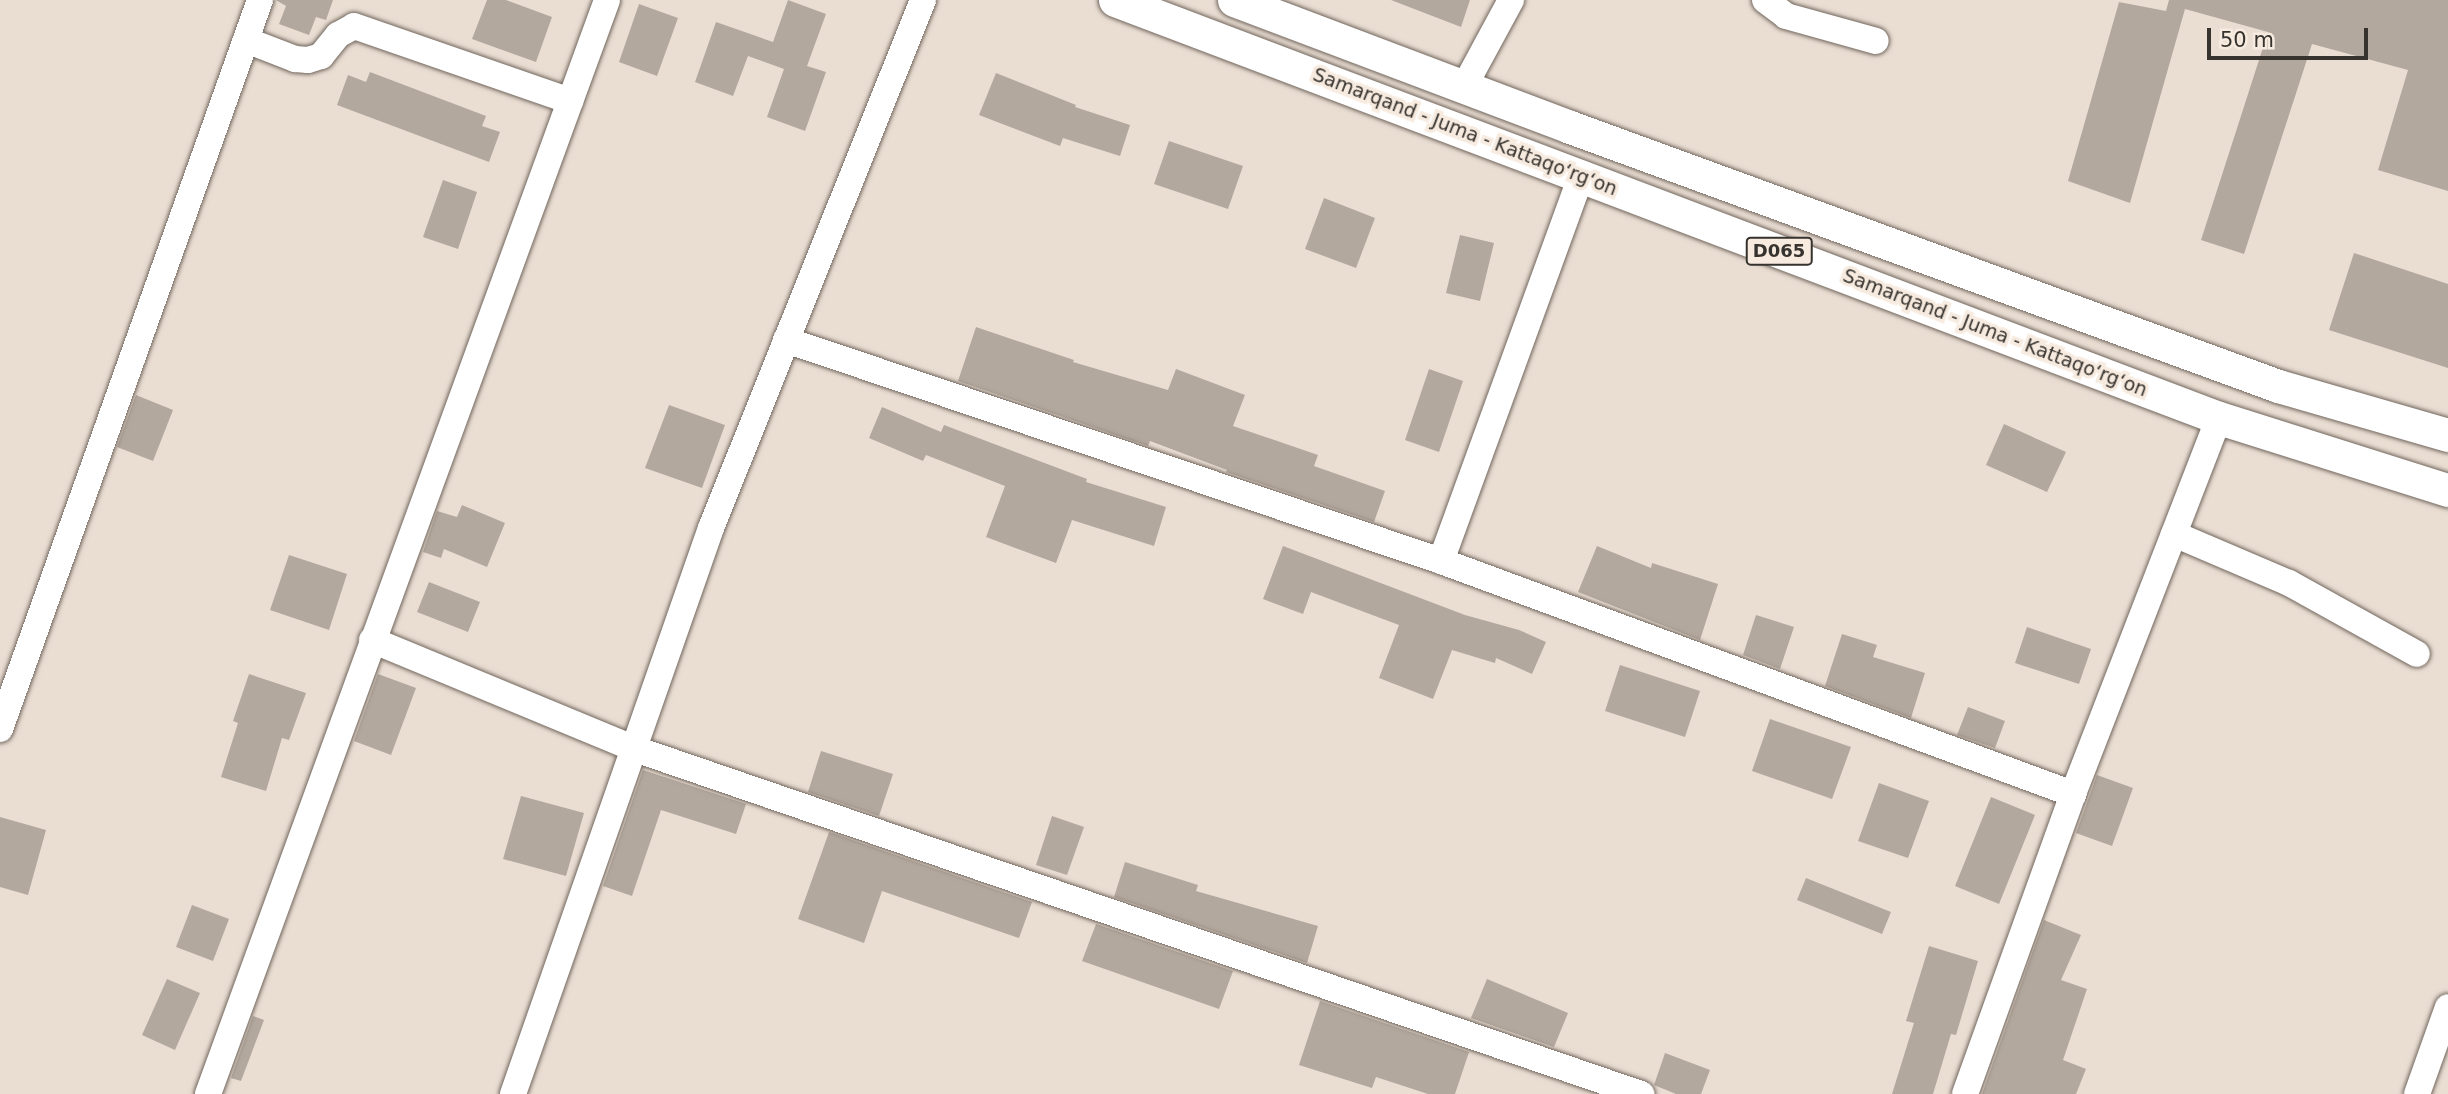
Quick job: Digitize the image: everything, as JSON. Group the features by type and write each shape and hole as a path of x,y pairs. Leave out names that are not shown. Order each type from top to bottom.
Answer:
{"main road":[{"name":"Samarqand - Juma - Kattaqo‘rg‘on","path":"1115,0 2219,418 2448,490"},
{"name":"D065","path":"1234,0 2278,386 2448,435"}],"street":[{"path":"0,729 260,0"},
{"path":"208,1094 607,0"},
{"path":"513,1094 711,528 923,0"},
{"path":"1464,87 1511,0"},
{"path":"1765,0 1786,16 1876,41"},
{"path":"246,40 295,59 308,60 321,56 338,35 354,26 570,101"},
{"path":"1441,561 1581,176"},
{"path":"786,340 1441,561 2073,794"},
{"path":"1965,1094 2073,794 2219,418"},
{"path":"2174,534 2289,583 2417,654"},
{"path":"372,640 635,749 1641,1094"},
{"path":"2417,1094 2448,1007"}],"building":[{"path":"276,0 333,0 326,20 316,17 309,35 279,24 286,6"},
{"path":"487,0 506,0 552,17 536,62 472,39"},
{"path":"788,0 826,14 807,66 826,72 805,131 767,117 784,69 748,56 733,96 695,82 716,22 773,42"},
{"path":"1391,0 1470,0 1461,27"},
{"path":"2169,0 2448,0 2448,191 2378,170 2408,70 2312,44 2244,254 2201,240 2268,32 2185,9 2130,203 2068,181 2119,2 2166,11"},
{"path":"639,4 678,18 657,76 619,62"},
{"path":"370,72 486,116 482,126 500,132 489,162 337,105 348,75 366,82"},
{"path":"996,73 1076,105 1075,107 1130,125 1120,156 1063,138 1060,146 979,115"},
{"path":"1169,141 1243,166 1228,209 1154,184"},
{"path":"443,180 477,192 458,249 423,237"},
{"path":"1324,198 1375,218 1356,268 1305,249"},
{"path":"1460,235 1494,243 1480,301 1446,293"},
{"path":"2354,253 2448,284 2448,368 2329,330"},
{"path":"976,327 1074,360 1073,362 1168,390 1176,369 1245,395 1233,426 1318,455 1314,466 1385,491 1374,522 1226,472 1227,470 1150,441 1148,446 958,381"},
{"path":"1429,369 1463,381 1439,452 1405,440"},
{"path":"136,395 173,410 153,461 117,447"},
{"path":"669,405 725,425 702,488 645,468"},
{"path":"882,407 941,432 944,425 1087,479 1086,482 1166,507 1154,546 1072,520 1056,563 986,537 1005,486 926,455 923,461 869,438"},
{"path":"2004,424 2066,452 2047,492 1986,465"},
{"path":"462,505 505,523 487,567 444,549 441,558 423,552 437,511 457,517"},
{"path":"1283,546 1465,615 1519,630 1546,642 1532,674 1496,658 1495,663 1452,650 1433,699 1379,678 1399,625 1311,592 1303,614 1263,599"},
{"path":"1597,546 1651,568 1652,563 1718,584 1700,640 1578,592"},
{"path":"289,555 347,574 329,630 270,610"},
{"path":"429,582 480,602 468,632 417,612"},
{"path":"1756,615 1794,627 1780,669 1743,655"},
{"path":"2027,627 2091,649 2079,684 2015,663"},
{"path":"1842,634 1877,645 1873,657 1925,673 1911,718 1825,686"},
{"path":"1620,665 1700,691 1685,737 1605,711"},
{"path":"249,674 306,693 289,740 282,738 266,791 221,777 238,723 233,721"},
{"path":"378,674 416,688 391,755 354,741"},
{"path":"1968,707 2005,721 1995,748 1957,735"},
{"path":"1770,719 1851,747 1832,799 1752,771"},
{"path":"821,751 893,774 879,816 808,792"},
{"path":"643,770 746,804 736,834 661,810 632,896 603,886"},
{"path":"2097,775 2133,788 2112,846 2076,833"},
{"path":"1879,783 1929,801 1908,858 1858,841"},
{"path":"521,796 584,813 566,876 503,859"},
{"path":"1991,797 2035,815 1999,904 1955,886"},
{"path":"1052,816 1084,827 1067,875 1036,865"},
{"path":"0,817 46,830 28,895 0,887"},
{"path":"829,832 1032,902 1019,938 882,891 864,943 798,919"},
{"path":"1125,862 1198,885 1196,891 1318,926 1307,963 1114,897"},
{"path":"1806,878 1891,912 1882,934 1797,900"},
{"path":"192,905 229,919 213,961 176,947"},
{"path":"2044,920 2081,935 2061,980 2087,989 2063,1060 2086,1069 2076,1094 1982,1094"},
{"path":"1096,924 1233,971 1219,1009 1082,961"},
{"path":"1929,946 1978,961 1956,1035 1951,1034 1933,1094 1892,1094 1914,1023 1906,1021"},
{"path":"167,979 200,993 175,1050 142,1035"},
{"path":"1487,979 1568,1013 1554,1047 1471,1018"},
{"path":"1320,1001 1469,1052 1455,1094 1428,1094 1376,1077 1372,1088 1299,1065"},
{"path":"253,1016 264,1020 241,1081 231,1078"},
{"path":"1665,1053 1710,1070 1701,1094 1676,1094 1654,1085"}]}
